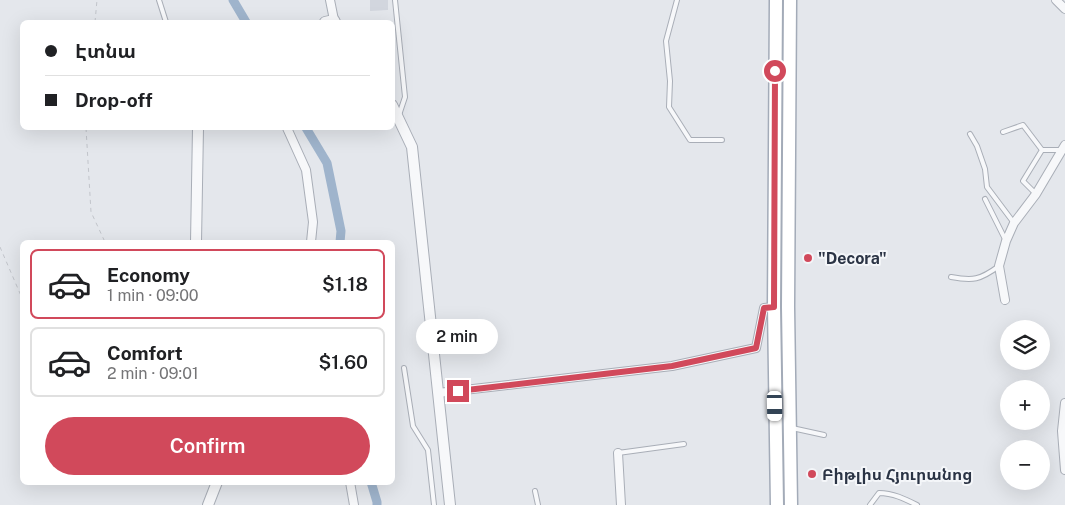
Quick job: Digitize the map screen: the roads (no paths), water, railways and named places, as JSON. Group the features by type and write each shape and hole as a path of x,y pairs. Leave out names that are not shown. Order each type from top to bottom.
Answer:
{"main road":[{"path":"776,0 774,307 776,505"},
{"path":"790,0 788,307 791,505"}],"street":[{"path":"330,0 331,20"},
{"path":"1056,0 1065,9"},
{"path":"395,112 412,147 450,505"},
{"path":"196,240 198,130"},
{"path":"288,130 306,170 312,222 311,240"},
{"path":"1005,300 999,266 1006,241 1014,223 1036,194 1064,147"},
{"path":"438,394 672,366 756,348 764,308 774,307"},
{"path":"1065,403 1062,431 1065,470"},
{"path":"618,453 621,505"},
{"path":"208,505 216,485"},
{"path":"351,485 354,505"}],"lane":[{"path":"159,0 165,20"},
{"path":"395,0 405,97 398,118"},
{"path":"677,0 666,41 670,81 669,107 690,140 722,140"},
{"path":"1003,132 1023,125 1042,150"},
{"path":"970,134 977,146 985,169 987,187 1014,223"},
{"path":"1042,150 1064,147"},
{"path":"1036,194 1023,182 1042,150"},
{"path":"985,199 1006,241"},
{"path":"951,277 968,280 979,278 999,266"},
{"path":"404,368 412,426 428,450 434,505"},
{"path":"790,428 824,435"},
{"path":"618,453 684,444"},
{"path":"534,491 538,505"},
{"path":"870,505 879,494 885,493 894,494 917,505"}],"waterway":[{"path":"233,0 245,20"},
{"path":"307,130 327,163 341,231 340,240"},
{"path":"372,485 377,505"}],"place":[{"name":"\"Decora\"","path":"808,258"},
{"name":"Բիթլիս Հյուրանոց","path":"812,474"}]}
